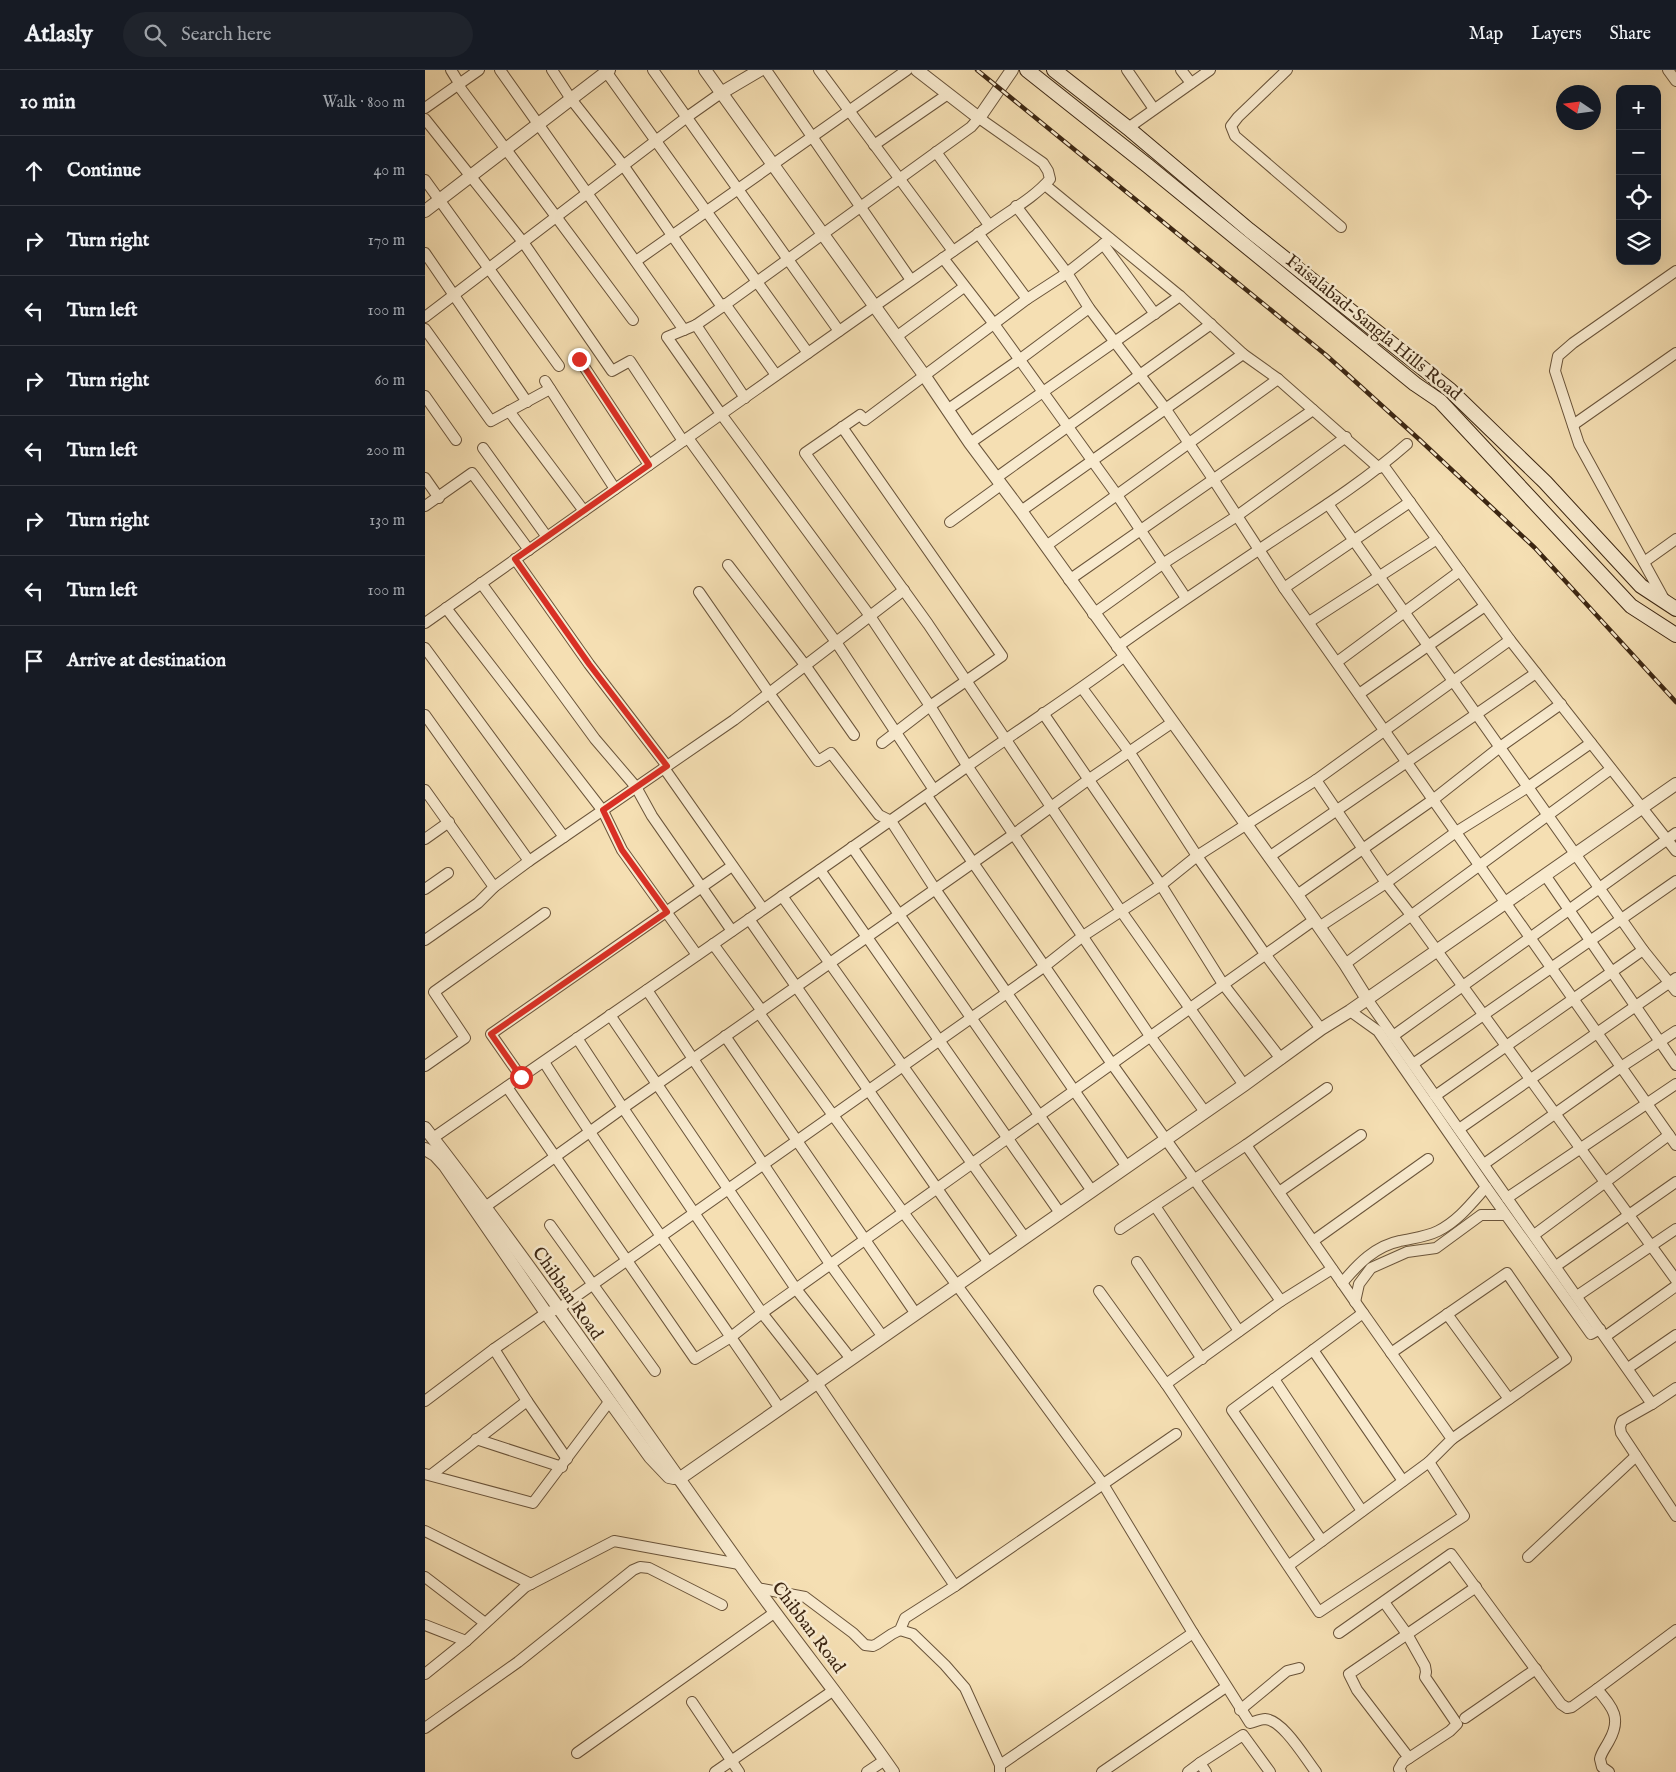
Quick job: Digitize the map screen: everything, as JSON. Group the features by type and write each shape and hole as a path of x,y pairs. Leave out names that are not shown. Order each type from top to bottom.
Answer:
{"main road":[{"name":"Faisalabad-Sangla Hills Road","path":"1027,70 1415,384 1440,400 1631,606 1676,635"},
{"name":"Faisalabad-Sangla Hills Road","path":"1054,70 1450,390 1545,482 1641,586 1671,605"},
{"path":"1147,166 1157,154"}],"street":[{"path":"451,70 461,90 505,151 633,320"},
{"path":"425,108 479,70"},
{"path":"500,70 684,330"},
{"path":"552,70 571,99 623,166 723,306 776,375"},
{"path":"653,70 839,331"},
{"path":"705,70 875,306 970,443 1173,722 1345,964 1365,1001 1378,1031 1485,1187 1591,1334 1603,1332 1676,1286"},
{"path":"425,317 687,117 721,93 760,70"},
{"path":"766,70 911,280"},
{"path":"636,261 907,70"},
{"path":"425,623 1045,185 1050,179 1043,163 979,118 917,70"},
{"path":"1011,70 971,127 696,325 667,337 721,414 870,616 968,766 1150,1036 1205,1112"},
{"path":"1127,70 1154,109"},
{"path":"1181,70 1191,83"},
{"path":"1128,128 1210,70"},
{"path":"1287,70 1231,126 1235,136 1341,227"},
{"path":"1668,70 1676,81"},
{"path":"425,211 607,71 655,141 809,353"},
{"path":"822,71 849,111 953,251"},
{"path":"874,145 948,94"},
{"path":"425,119 523,242 612,371 630,361 685,440 836,642 897,733 930,793 973,863 1165,1140 1281,1301"},
{"path":"936,152 989,225"},
{"path":"425,180 559,366"},
{"path":"1045,185 1107,242 1180,296 1243,354 1278,379 1381,466 1410,502 1536,673 1676,851"},
{"path":"1016,206 1067,273 1089,308 1114,342 1165,408 1284,588 1676,1145"},
{"path":"978,233 1027,299"},
{"path":"1107,242 865,420 861,415 805,453 904,590 1121,911 1244,1085"},
{"path":"1107,242 1155,314"},
{"path":"425,253 527,402"},
{"path":"943,258 994,324 1117,495 1186,598"},
{"path":"1671,605 1644,562 1579,444 1555,371 1558,356 1573,343 1676,271"},
{"path":"896,336 964,287"},
{"path":"970,443 1180,296"},
{"path":"947,410 1089,308"},
{"path":"950,522 1067,427 1211,324"},
{"path":"696,325 745,398"},
{"path":"425,329 491,421 527,402 547,385 615,489"},
{"path":"1573,425 1676,353"},
{"path":"1021,511 1243,354"},
{"path":"579,359 649,465"},
{"path":"1046,546 1278,379"},
{"path":"425,396 456,440"},
{"path":"1069,580 1313,410"},
{"path":"509,412 584,511"},
{"path":"842,427 1002,656 930,706 882,743"},
{"path":"1093,614 1164,563 1237,516 1345,437"},
{"path":"428,1137 544,1062 1043,713 1082,688 1121,651 1186,598 1328,504 1381,466 1407,444"},
{"path":"483,448 547,537"},
{"path":"425,506 472,473 529,550"},
{"path":"425,478 439,498"},
{"path":"1284,588 1410,502"},
{"path":"1328,504 1643,950 1673,980 1676,991"},
{"path":"1309,622 1437,539"},
{"path":"1644,562 1676,539"},
{"path":"515,559 665,767 731,866 763,909"},
{"path":"728,565 805,665 854,736"},
{"path":"1337,662 1460,571"},
{"path":"481,583 595,739 637,787 651,816 732,931"},
{"path":"425,940 478,903 529,860 734,720 904,590"},
{"path":"699,592 818,761 831,752 879,815 891,821 935,889 1127,1167"},
{"path":"1359,694 1485,606"},
{"path":"446,608 603,810 622,850 697,955"},
{"path":"425,1401 494,1349 662,1236 1045,966 1083,936 1161,885 1197,856 1315,780 1511,640"},
{"path":"425,648 564,837"},
{"path":"1269,857 1536,673"},
{"path":"1082,688 1130,753 1197,856 1265,954 1321,1029"},
{"path":"1297,896 1434,799 1500,747 1561,704"},
{"path":"1043,713 1161,885 1223,984 1281,1059"},
{"path":"425,715 529,860"},
{"path":"485,1207 1088,780 1173,722"},
{"path":"507,1087 695,1359 731,1337 796,1288 1265,954 1386,883 1457,832 1528,787 1591,743"},
{"path":"1345,964 1611,769"},
{"path":"1315,780 1386,883 1676,1280"},
{"path":"679,1479 1244,1085 1321,1029 1365,1001 1676,784"},
{"path":"425,790 494,888"},
{"path":"425,839 449,822"},
{"path":"1393,1036 1676,833"},
{"path":"853,847 1092,1191"},
{"path":"521,1077 491,1034 731,866"},
{"path":"820,870 1060,1213"},
{"path":"425,889 448,873"},
{"path":"1545,875 1676,1065"},
{"path":"1413,1064 1676,881"},
{"path":"783,896 1025,1238"},
{"path":"425,1066 465,1038 434,992 545,912"},
{"path":"749,919 989,1263"},
{"path":"713,944 903,1212 1103,1484 1226,1688 1250,1723"},
{"path":"1435,1096 1643,950"},
{"path":"1459,1129 1673,980"},
{"path":"647,990 830,1264 883,1337"},
{"path":"1365,1001 1393,1036 1653,1404"},
{"path":"1350,1011 1378,1031"},
{"path":"610,1015 796,1288 851,1359"},
{"path":"1484,1164 1621,1067 1676,1031"},
{"path":"725,1036 916,1314"},
{"path":"577,1038 762,1313 817,1383 955,1586"},
{"path":"544,1062 589,1132 780,1409"},
{"path":"1507,1198 1676,1084"},
{"path":"1120,1230 1327,1088"},
{"path":"1279,1192 1361,1135"},
{"path":"1534,1235 1669,1135"},
{"name":"Chibban Road","path":"428,1137 485,1207 609,1402 649,1457 669,1477 679,1479"},
{"path":"1246,1145 1452,1439"},
{"name":"Chibban Road","path":"425,1149 435,1154 445,1166 679,1479 774,1613 834,1690 893,1772"},
{"path":"1313,1241 1428,1159"},
{"path":"1556,1266 1676,1182"},
{"path":"1342,1283 1359,1263 1379,1248 1437,1232 1456,1220 1485,1187"},
{"path":"1155,1206 1239,1331"},
{"path":"1355,1302 1359,1284 1371,1268 1407,1252 1436,1248 1481,1216 1505,1215"},
{"path":"550,1225 655,1371"},
{"path":"1577,1296 1676,1229"},
{"path":"1137,1262 1202,1358"},
{"path":"1166,1384 1281,1301 1332,1269"},
{"path":"1289,1566 1429,1462 1452,1439 1566,1359 1507,1273 1391,1353"},
{"path":"1099,1292 1166,1384 1319,1612 1464,1516 1429,1462"},
{"path":"1322,1541 1232,1410 1363,1313"},
{"path":"1447,1314 1509,1399"},
{"path":"1628,1368 1676,1335"},
{"path":"494,1349 564,1463"},
{"path":"1313,1350 1403,1481"},
{"path":"1274,1379 1362,1511"},
{"path":"1676,1388 1653,1404 1622,1421 1620,1427 1621,1433 1676,1516"},
{"path":"428,1474 527,1400"},
{"path":"428,1474 533,1503 609,1402"},
{"path":"900,1630 905,1618 955,1586 1176,1434"},
{"path":"476,1439 564,1463"},
{"path":"1529,1557 1636,1456"},
{"path":"425,1531 531,1584"},
{"path":"425,1673 466,1641 525,1587 614,1541 739,1564"},
{"path":"1339,1632 1451,1554 1561,1704 1567,1708 1572,1707 1676,1630"},
{"path":"425,1728 518,1662 633,1570 640,1567 649,1568 722,1605"},
{"path":"425,1577 485,1623"},
{"path":"1409,1758 1357,1690 1349,1674 1476,1587"},
{"path":"757,1588 805,1597 853,1632 861,1643 869,1646 877,1644 900,1630 913,1634 945,1665 965,1688 1000,1769 1193,1634"},
{"path":"1384,1602 1407,1634 1425,1666 1425,1677 1457,1724 1450,1731 1409,1758 1400,1766 1401,1772"},
{"path":"577,1753 774,1613"},
{"path":"425,1625 466,1641"},
{"path":"1240,1710 1287,1670 1299,1668"},
{"path":"1465,1718 1536,1669"},
{"path":"1102,1772 1226,1688"},
{"path":"1597,1689 1610,1704 1615,1714 1614,1732 1600,1759 1602,1767 1609,1772"},
{"path":"715,1772 834,1690"},
{"path":"692,1702 739,1772"},
{"path":"1188,1772 1203,1768 1243,1735 1250,1723 1265,1719 1275,1722 1285,1731 1316,1772"},
{"path":"1243,1735 1270,1772"},
{"path":"867,1772 885,1760"}],"railway":[{"path":"977,70 1326,355 1535,548 1676,702"}],"route":[{"path":"521,1077 491,1034 667,912 622,850 603,810 667,766 589,664 515,559 649,465 579,359"}]}
